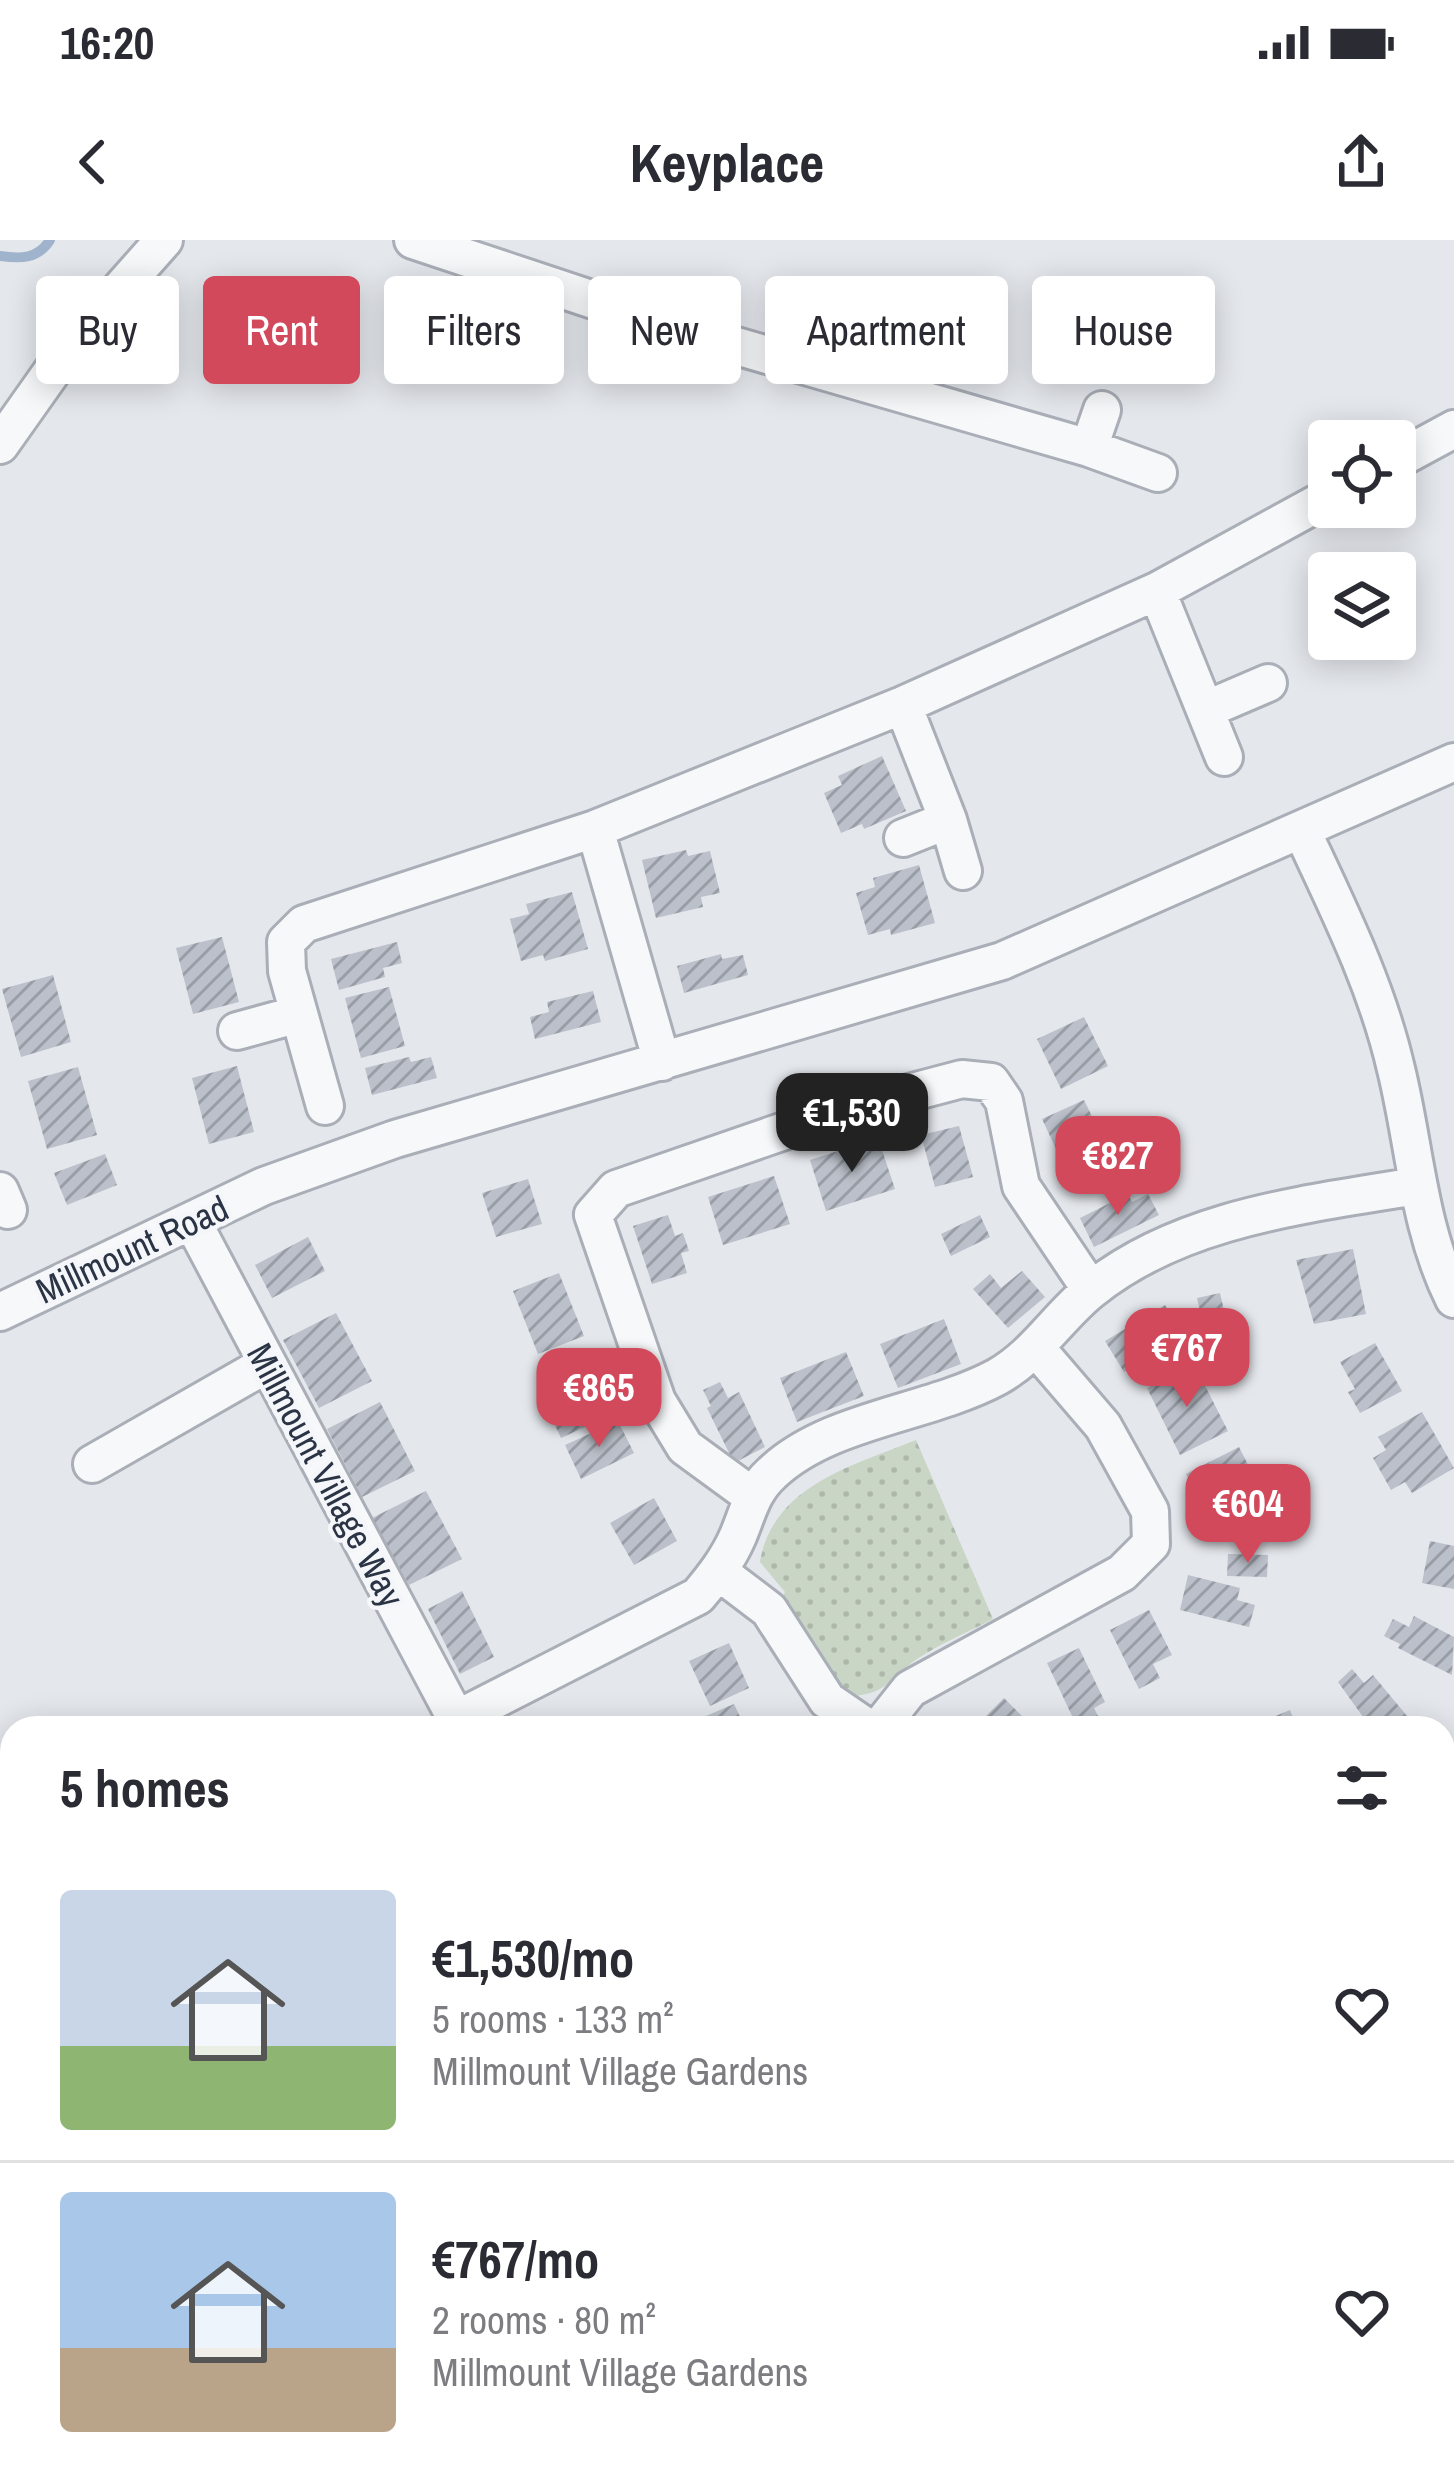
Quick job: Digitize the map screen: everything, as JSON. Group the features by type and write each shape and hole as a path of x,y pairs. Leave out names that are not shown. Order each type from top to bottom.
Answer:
{"street":[{"path":"0,446 70,346 164,240"},
{"path":"413,240 705,337 1089,448 1158,473"},
{"path":"1089,448 1102,410"},
{"path":"1416,451 1452,434"},
{"path":"325,1106 287,970 286,942 304,924 595,829 903,705 1156,591 1308,508"},
{"path":"1156,591 1224,757"},
{"path":"1205,710 1268,683"},
{"path":"903,705 963,872"},
{"name":"Millmount Road","path":"0,1312 264,1186 395,1139 1002,961 1454,762"},
{"path":"902,838 948,820"},
{"path":"595,829 662,1062"},
{"path":"1302,831 1359,955 1396,1068 1415,1186 1454,1299"},
{"path":"237,1031 299,1014"},
{"path":"752,1496 685,1447 657,1401 593,1215 616,1190 848,1109 962,1079 992,1082 1004,1101 1022,1186 1091,1290"},
{"path":"474,1716 698,1596 719,1572 752,1496 772,1472 799,1453 999,1376 1036,1348 1091,1290 1172,1241 1265,1212 1415,1186"},
{"name":"Millmount Village Way","path":"192,1222 455,1716"},
{"path":"889,1716 910,1689 1122,1573 1151,1544 1150,1511 1102,1426 1036,1348"},
{"path":"92,1464 267,1364"},
{"path":"719,1572 769,1610 827,1700 850,1716"}],"green space":[{"path":"916,1440 993,1619 925,1654 880,1689 844,1695 781,1600 785,1592 760,1562 768,1536 798,1497 843,1470"}],"building":[{"path":"882,756 906,811 841,833 824,793 842,785 838,776"},
{"path":"686,850 688,856 710,851 720,893 701,897 703,907 656,918 642,860"},
{"path":"919,865 935,923 891,935 890,929 868,935 856,893 875,887 873,878"},
{"path":"572,892 588,949 545,961 543,955 521,961 510,919 529,914 526,904"},
{"path":"222,937 239,1002 193,1014 176,948"},
{"path":"397,942 402,963 383,968 385,977 339,990 331,959"},
{"path":"721,954 722,959 743,955 748,975 684,993 677,966"},
{"path":"53,975 71,1042 21,1057 2,989"},
{"path":"389,987 405,1046 361,1058 345,998"},
{"path":"593,991 601,1022 535,1039 530,1017 549,1012 547,1002"},
{"path":"1084,1017 1108,1066 1061,1089 1037,1039"},
{"path":"409,1057 411,1062 431,1057 437,1078 372,1095 365,1068"},
{"path":"237,1066 254,1132 209,1144 192,1078"},
{"path":"78,1067 97,1135 47,1149 28,1081"},
{"path":"1084,1100 1115,1164 1073,1185 1042,1119"},
{"path":"959,1126 973,1177 935,1187 921,1135"},
{"path":"878,1138 895,1189 826,1211 810,1160"},
{"path":"105,1154 117,1185 67,1205 54,1173"},
{"path":"774,1176 790,1224 723,1245 708,1197"},
{"path":"528,1179 542,1224 496,1237 482,1193"},
{"path":"1128,1194 1132,1202 1148,1194 1159,1215 1094,1247 1080,1218"},
{"path":"668,1215 675,1236 683,1233 689,1251 681,1253 687,1273 652,1284 633,1226"},
{"path":"980,1215 990,1237 951,1256 941,1234"},
{"path":"308,1237 325,1271 272,1298 255,1265"},
{"path":"1353,1249 1366,1314 1314,1324 1296,1260"},
{"path":"1022,1271 1045,1297 1008,1328 973,1289 990,1274 1001,1288"},
{"path":"559,1273 584,1336 538,1354 513,1291"},
{"path":"1220,1293 1229,1332 1206,1337 1197,1298"},
{"path":"1165,1305 1178,1326 1162,1336 1168,1346 1124,1372 1105,1341"},
{"path":"336,1313 372,1381 319,1408 283,1340"},
{"path":"944,1319 961,1364 898,1388 880,1344"},
{"path":"1375,1343 1402,1391 1360,1413 1348,1392 1355,1389 1340,1362"},
{"path":"846,1352 864,1396 797,1422 780,1378"},
{"path":"1194,1364 1228,1431 1180,1455 1147,1388"},
{"path":"599,1379 615,1413 561,1438 545,1404"},
{"path":"720,1382 728,1398 739,1392 765,1447 734,1463 703,1390"},
{"path":"380,1402 415,1471 362,1497 327,1429"},
{"path":"1422,1412 1454,1468 1412,1493 1405,1482 1391,1490 1373,1458 1386,1450 1378,1437"},
{"path":"618,1421 634,1453 581,1479 565,1445"},
{"path":"1239,1447 1273,1514 1220,1541 1186,1474"},
{"path":"426,1491 462,1559 409,1585 372,1518"},
{"path":"654,1498 677,1541 634,1565 610,1523"},
{"path":"1430,1541 1454,1546 1454,1589 1422,1583"},
{"path":"1228,1554 1268,1555 1267,1577 1227,1576"},
{"path":"1188,1575 1240,1588 1237,1600 1255,1605 1249,1627 1180,1610"},
{"path":"462,1591 494,1657 460,1674 428,1609"},
{"path":"1149,1610 1172,1655 1153,1664 1160,1678 1139,1689 1110,1630"},
{"path":"1414,1616 1454,1637 1452,1675 1384,1636 1393,1619 1409,1627"},
{"path":"729,1643 749,1688 710,1706 689,1661"},
{"path":"1079,1648 1105,1702 1094,1708 1098,1716 1072,1716 1047,1663"},
{"path":"1352,1669 1364,1683 1373,1675 1407,1716 1362,1716 1338,1682"},
{"path":"1004,1698 1022,1716 986,1716"},
{"path":"734,1704 740,1716 706,1716"}],"waterway":[{"path":"0,256 28,256 50,240"}]}
